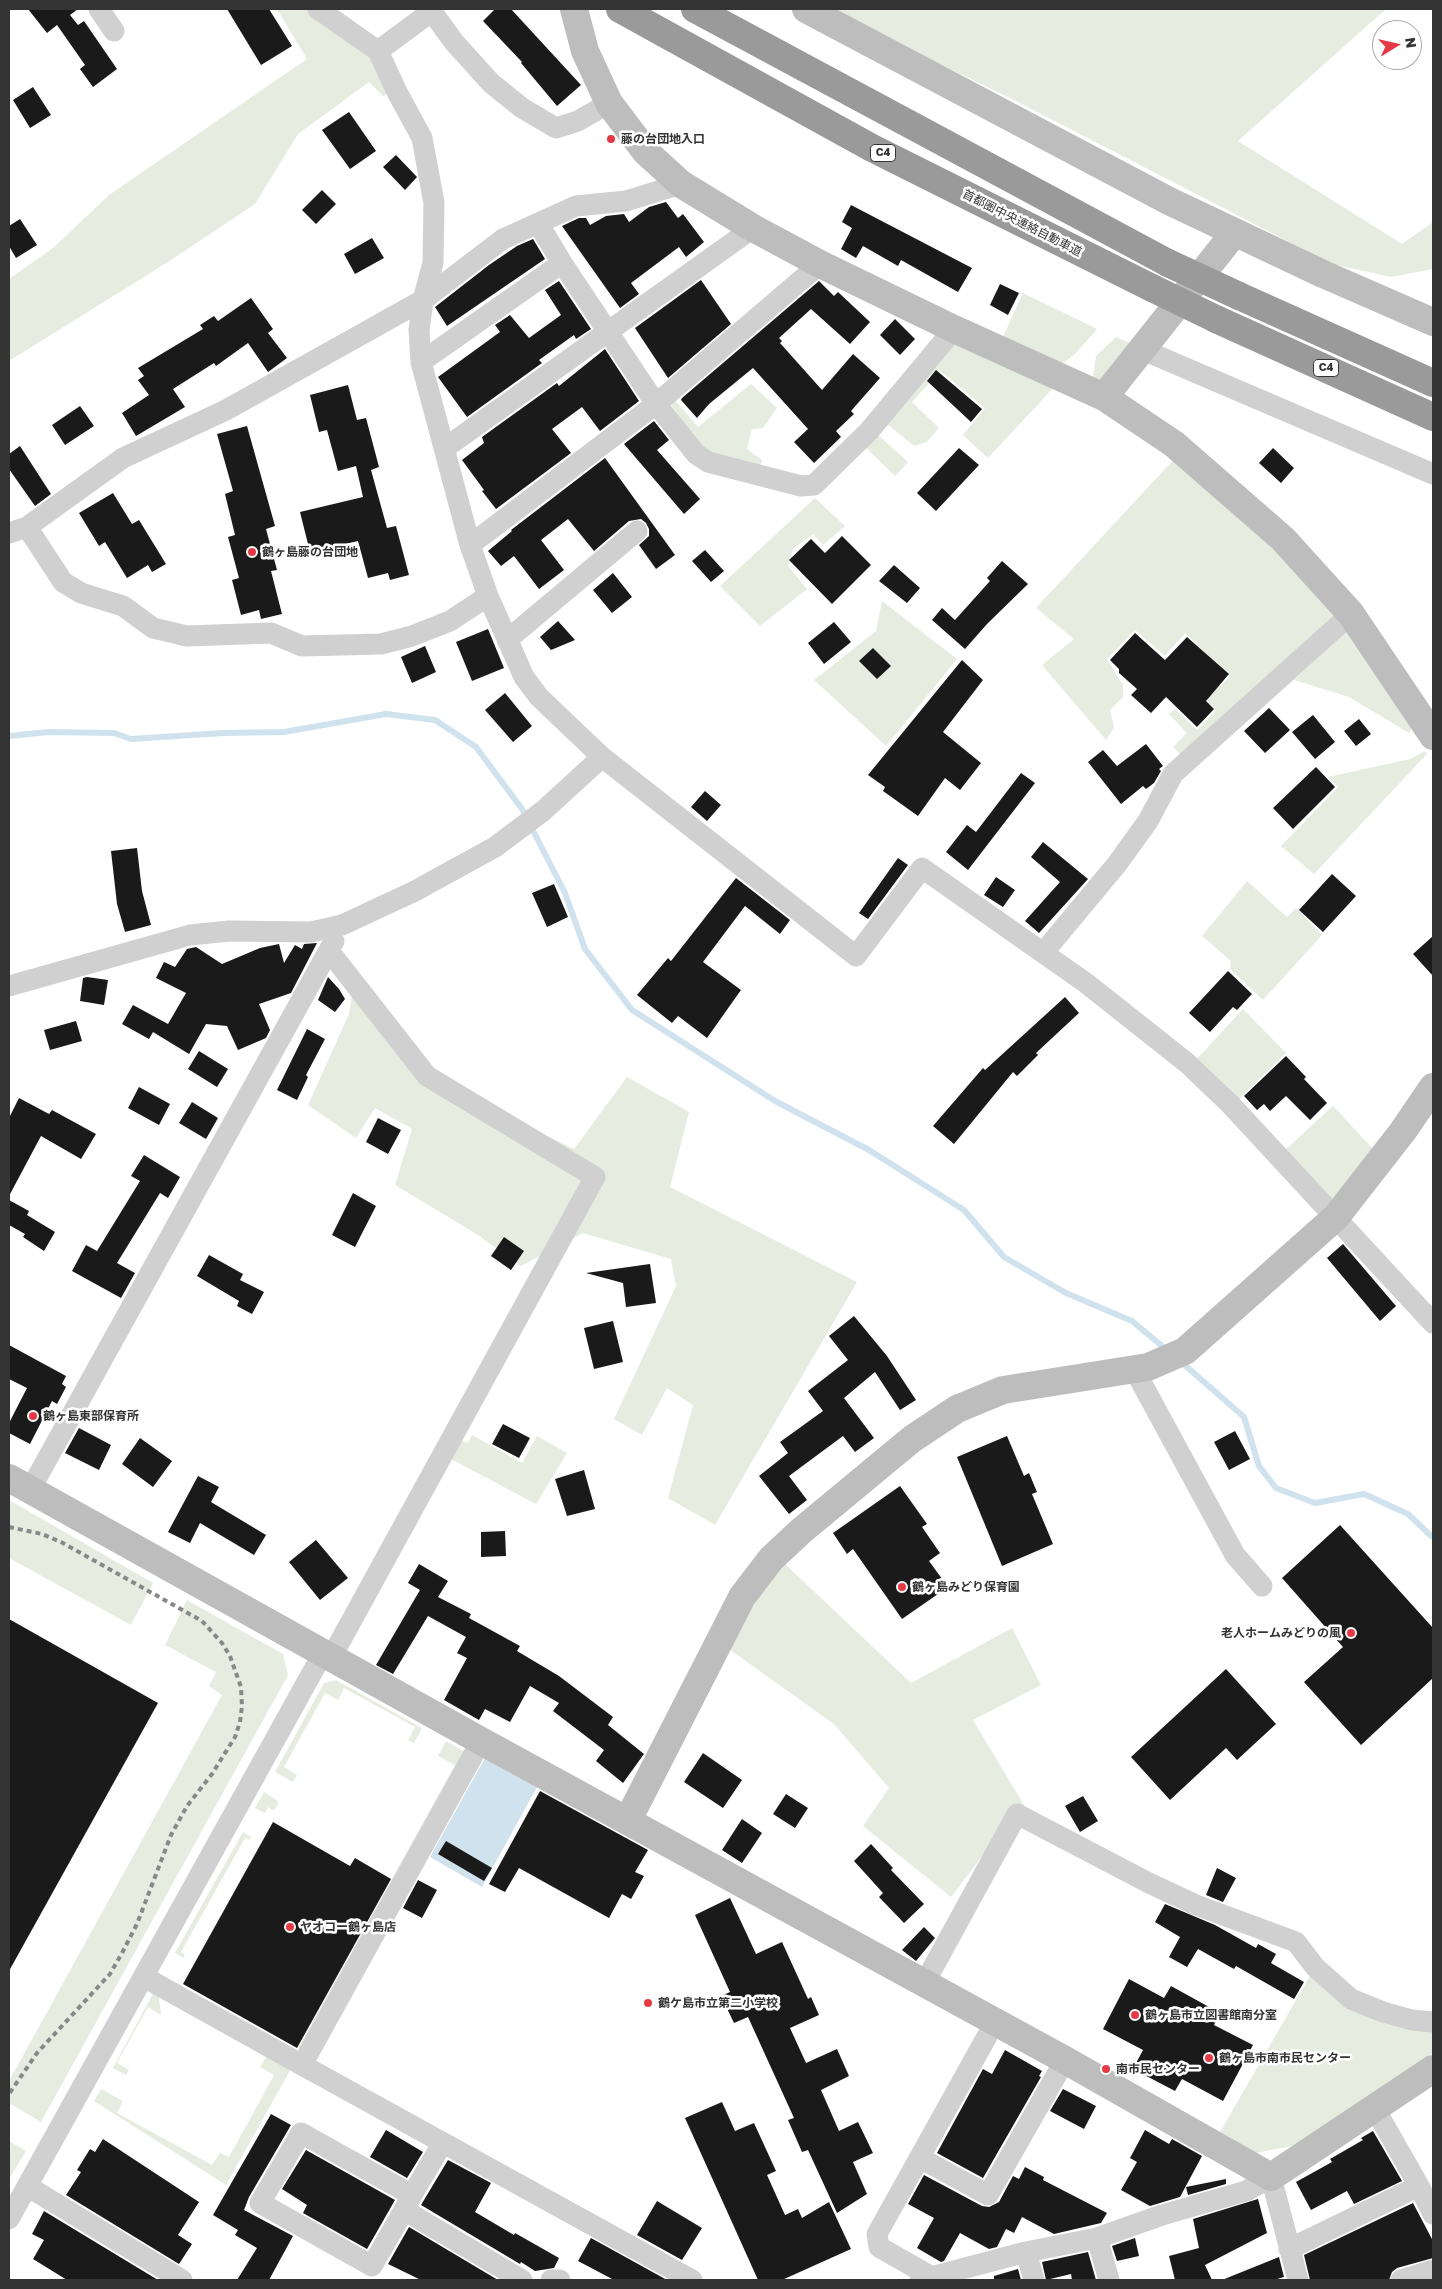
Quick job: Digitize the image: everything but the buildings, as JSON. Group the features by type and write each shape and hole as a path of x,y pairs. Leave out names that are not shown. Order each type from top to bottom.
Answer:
{"highway":[{"name":"首都圏中央連絡自動車道","path":"620,9 872,148 1218,320 1433,417"},
{"name":"C4","path":"695,9 1168,263 1433,384"}],"street":[{"path":"99,9 114,31"},
{"path":"318,9 378,51 397,92 422,138 434,203 433,262 423,300 420,330 422,362 470,545 488,596 524,678 539,697 602,757 856,956 922,868 1086,983 1187,1064 1231,1105 1433,1323"},
{"path":"574,9 585,51 609,103 646,152 681,184 753,228 820,264 954,329 1104,397 1174,444 1283,539 1351,614 1433,734"},
{"path":"806,9 1169,200 1323,274 1432,319"},
{"path":"378,51 431,10 454,42 491,82 522,108 556,128 578,121 609,103"},
{"path":"488,596 450,621 412,636 381,644 302,646 271,633 187,636 153,628 123,606 81,593 63,582 18,530 123,458 226,410 423,300 503,239 576,206 626,201 681,184"},
{"path":"538,223 562,264 656,404 691,449 708,462 801,486 814,485 869,431 954,329"},
{"path":"445,448 753,228"},
{"path":"1104,397 1235,232"},
{"path":"422,362 562,264"},
{"path":"470,545 656,404 820,264"},
{"path":"1141,349 1433,474"},
{"path":"507,640 637,531"},
{"path":"1043,953 1117,864 1148,822 1172,774 1351,614"},
{"path":"9,986 190,935 229,931 268,933 311,932 342,925 415,891 495,847 543,811 602,757"},
{"path":"342,925 329,951 19,1484 481,1741 1065,2060 1271,2176 1298,2280"},
{"path":"9,2219 19,2194 327,1656 595,1177 427,1076 329,951"},
{"path":"628,1820 742,1597 771,1559 801,1531 912,1439 957,1409 1003,1390 1148,1367 1185,1351 1336,1217 1403,1131 1433,1086"},
{"path":"1134,1369 1235,1555 1262,1586"},
{"path":"302,2065 481,1741"},
{"path":"924,1984 1018,1814 1188,1901 1296,1942 1315,1967 1351,1999 1383,2012 1412,2020 1433,2022"},
{"path":"144,1977 442,2144 692,2280"},
{"path":"995,2022 877,2234 879,2247 925,2278 955,2275 1026,2252 1096,2238 1162,2215 1246,2191 1375,2109 1433,2069"},
{"path":"920,2158 988,2195 1065,2060"},
{"path":"1375,2109 1433,2214"},
{"path":"442,2144 408,2203 372,2266 260,2203 301,2133 408,2203 522,2280"},
{"path":"1289,2249 1419,2186"},
{"path":"19,2194 182,2280"},
{"path":"1096,2238 1109,2280"},
{"path":"1026,2252 1034,2280"},
{"path":"1401,2280 1433,2270"},
{"path":"551,2280 560,2280"}],"shaded area":[{"path":"277,9 337,9 365,30 400,76 384,97 369,82 298,134 255,204 168,262 9,361 9,279 53,248 109,195 307,59"},
{"path":"825,9 1386,9 1238,141 1402,244 1433,222 1433,269 1391,277 1332,264 1008,97"},
{"path":"1023,293 1097,329 1075,354 1060,365 1002,339"},
{"path":"1116,337 1135,345 1101,382 1093,377 1096,356"},
{"path":"952,340 1056,385 988,458 963,435 985,408 940,371 912,402 939,428 927,442 914,446 885,422"},
{"path":"751,384 777,408 763,428 752,429 747,449 762,460 760,468 713,455 702,448 671,405 675,400 698,427"},
{"path":"877,434 908,462 895,476 865,447"},
{"path":"1177,456 1268,536 1337,613 1182,756 1173,747 1187,733 1169,714 1175,709 1197,730 1216,710 1202,694 1213,682 1221,686 1230,676 1185,633 1165,656 1135,630 1107,659 1123,685 1123,697 1110,710 1114,728 1106,740 1042,665 1074,639 1036,608"},
{"path":"815,498 845,526 823,545 813,534 793,549 788,566 807,589 760,626 720,586"},
{"path":"882,601 957,659 886,746 814,680 876,631"},
{"path":"1347,631 1413,726 1409,733 1349,697 1294,680"},
{"path":"1425,751 1427,754 1314,874 1281,846 1338,787 1328,777 1410,759"},
{"path":"1247,881 1287,917 1296,908 1322,935 1263,1000 1230,969 1231,961 1202,936"},
{"path":"355,978 431,1071 505,1115 574,1149 627,1077 689,1112 670,1187 857,1282 715,1525 668,1498 693,1405 667,1388 642,1435 614,1419 676,1286 671,1259 583,1233 521,1266 478,1235 395,1185 412,1129 375,1108 356,1138 308,1105 349,1014"},
{"path":"1243,1009 1286,1053 1238,1100 1195,1061"},
{"path":"1333,1106 1375,1151 1332,1201 1283,1152"},
{"path":"472,1435 522,1463 537,1436 567,1453 536,1504 447,1457 458,1439 468,1443"},
{"path":"9,1500 153,1583 131,1625 9,1558"},
{"path":"785,1564 911,1683 1012,1628 1041,1685 973,1720 1027,1810 986,1851 951,1897 863,1826 889,1788 834,1724 729,1649 756,1601"},
{"path":"187,1600 283,1654 288,1675 41,2122 9,2103 9,2081 222,1695 209,1686 216,1672 165,1645"},
{"path":"336,1680 422,1728 414,1743 408,1740 415,1727 344,1688 338,1700 325,1693 284,1767 297,1775 293,1782 275,1772 324,1683"},
{"path":"446,1741 467,1753 305,2048 298,2048 455,1765 438,1756"},
{"path":"264,1792 277,1800 278,1803 274,1811 268,1807 265,1813 255,1808"},
{"path":"243,1832 251,1837 250,1840 245,1838 181,1952 185,1955 183,1958 175,1953"},
{"path":"1315,1967 1351,1999 1433,2022 1433,2053 1297,2145 1256,2153 1220,2132"},
{"path":"155,1990 162,1993 159,1999 161,2015 148,2007 117,2063 129,2070 126,2075 113,2068"},
{"path":"267,2056 292,2067 226,2185 94,2101 101,2089 123,2101 117,2113 212,2165 220,2153 229,2157 274,2075 260,2067"},
{"path":"9,2141 26,2151 9,2179"}],"water":[{"path":"485,1758 537,1787 482,1887 430,1857"}],"waterway":[{"path":"9,736 49,732 114,733 131,739 223,733 284,732 386,714 435,720 476,747 522,809 565,893 585,949 632,1010 775,1101 869,1150 964,1210 1004,1257 1066,1293 1132,1321 1168,1351"},
{"path":"1179,1360 1244,1417 1259,1466 1276,1488 1315,1503 1364,1494 1408,1514 1433,1536"}],"railway":[{"path":"9,1527 42,1534 61,1542 202,1621 222,1643 230,1656 241,1687 242,1706 240,1722 235,1737 212,1774 187,1806 171,1835 137,1924 110,1974 37,2053 9,2094"}],"place":[{"name":"藤の台団地入口","path":"611,139"},
{"name":"鶴ヶ島藤の台団地","path":"252,552"},
{"name":"鶴ヶ島東部保育所","path":"33,1416"},
{"name":"鶴ヶ島みどり保育園","path":"902,1587"},
{"name":"老人ホームみどりの風","path":"1351,1633"},
{"name":"ヤオコー鶴ヶ島店","path":"290,1927"},
{"name":"鶴ケ島市立第二小学校","path":"648,2003"},
{"name":"鶴ヶ島市立図書館南分室","path":"1135,2015"},
{"name":"鶴ヶ島市南市民センター","path":"1209,2058"},
{"name":"南市民センター","path":"1106,2069"}]}
